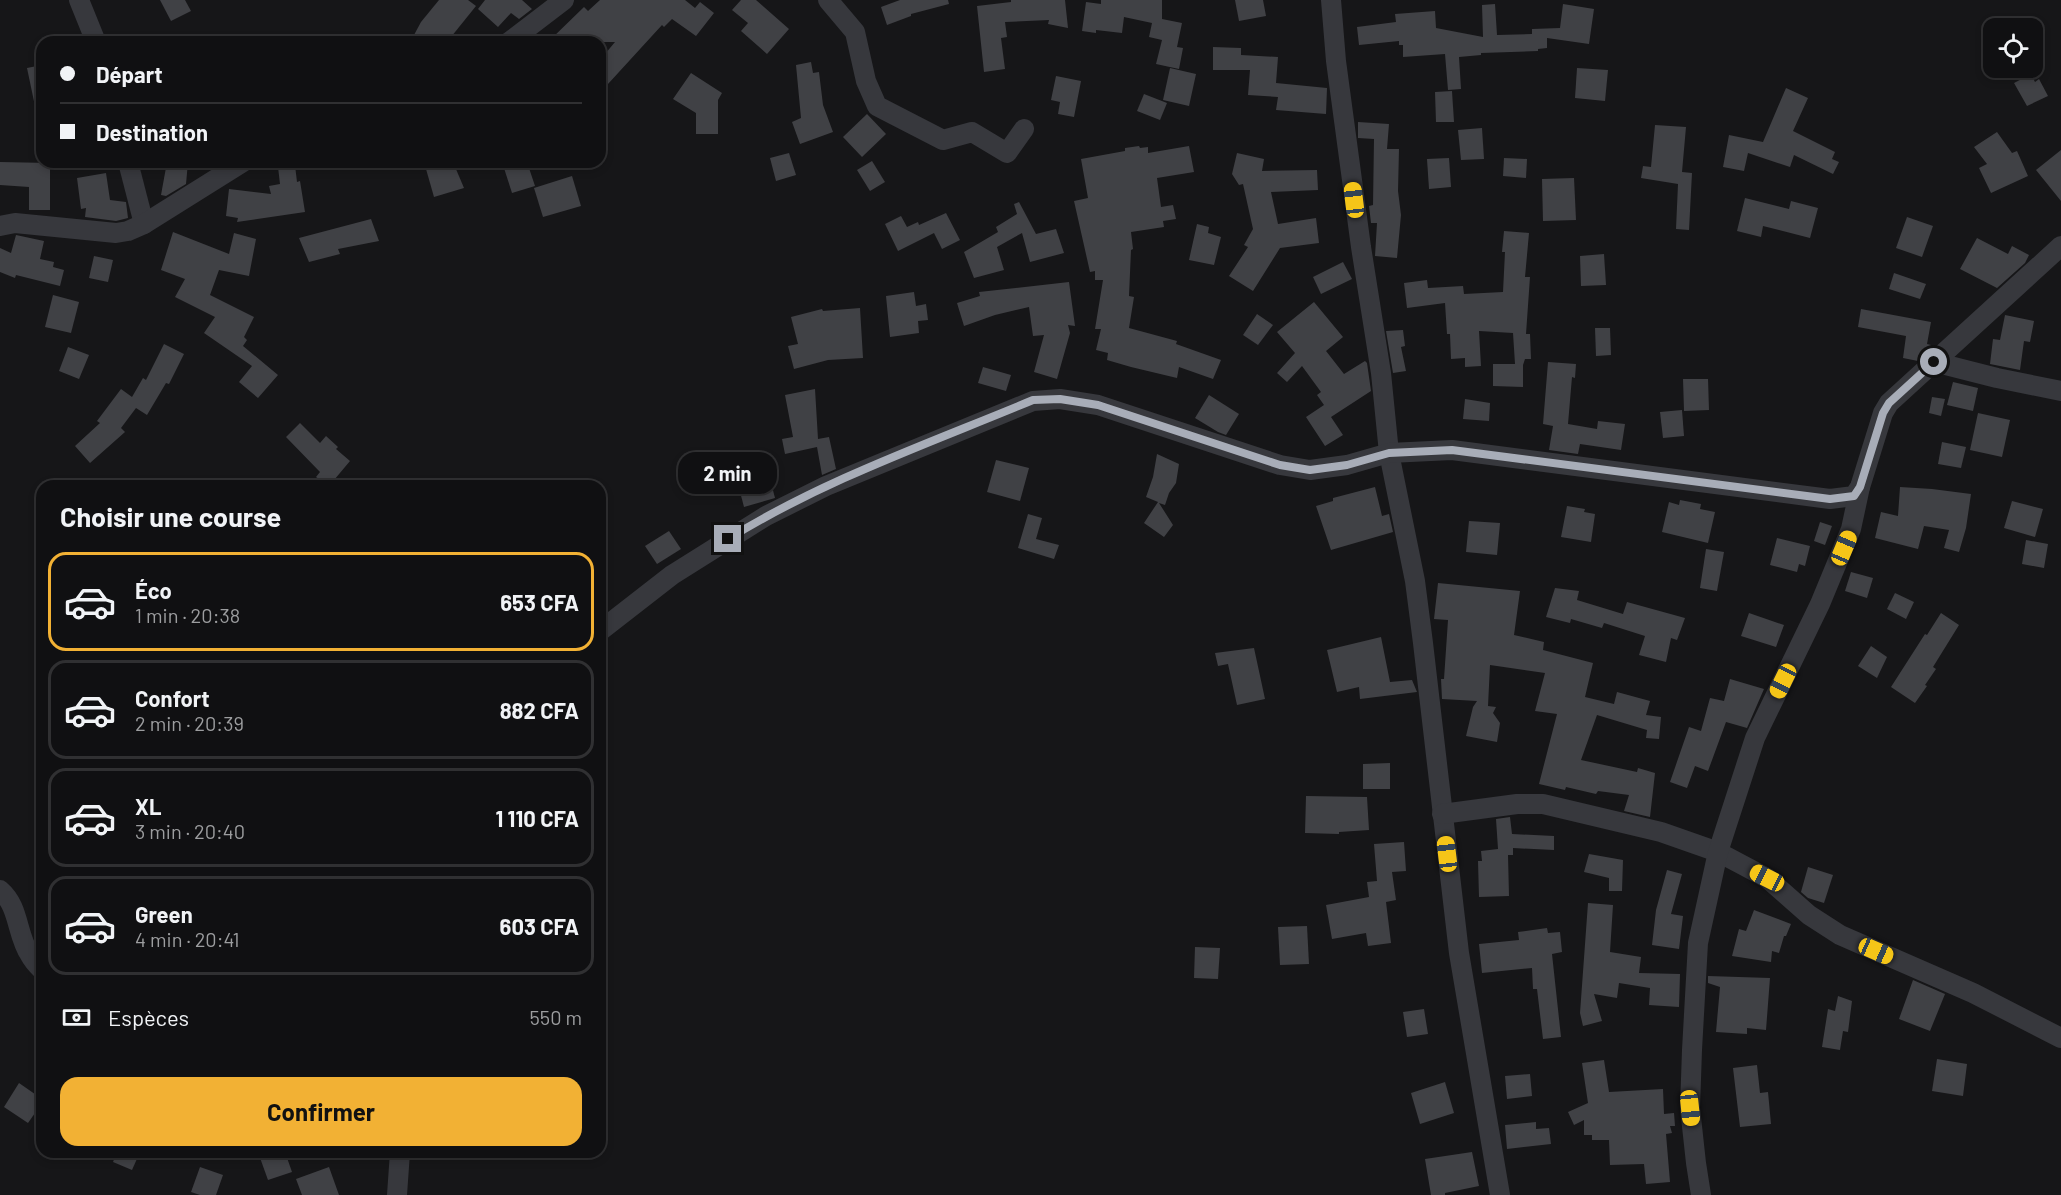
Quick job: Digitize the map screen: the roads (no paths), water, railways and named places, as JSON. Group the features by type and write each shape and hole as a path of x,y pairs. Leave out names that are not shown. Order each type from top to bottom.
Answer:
{"street":[{"path":"79,0 94,36"},
{"path":"517,36 564,0"},
{"path":"828,0 855,32 866,81 877,106 943,140 972,132 1007,153 1024,129"},
{"path":"1331,0 1336,61 1360,247 1382,374 1389,453 1414,581 1459,952 1500,1195"},
{"path":"130,168 144,224"},
{"path":"0,226 15,223 116,233 128,231 144,224 233,168"},
{"path":"1701,1195 1690,1108 1698,943 1718,852 1755,738 1820,604 1851,529 1860,487 1883,413 1889,403 2061,246"},
{"path":"1934,362 2061,391"},
{"path":"606,626 672,575 766,516 826,486 1033,400 1060,399 1098,405 1280,465 1310,470 1347,465 1389,453 1452,450 1830,499 1854,496 1860,487"},
{"path":"1443,814 1517,804 1543,804 1661,832 1718,852 1767,878 1809,915 1839,935 1973,993 2061,1038"},
{"path":"0,890 9,897 28,954 36,963"},
{"path":"397,1195 400,1158"}]}
